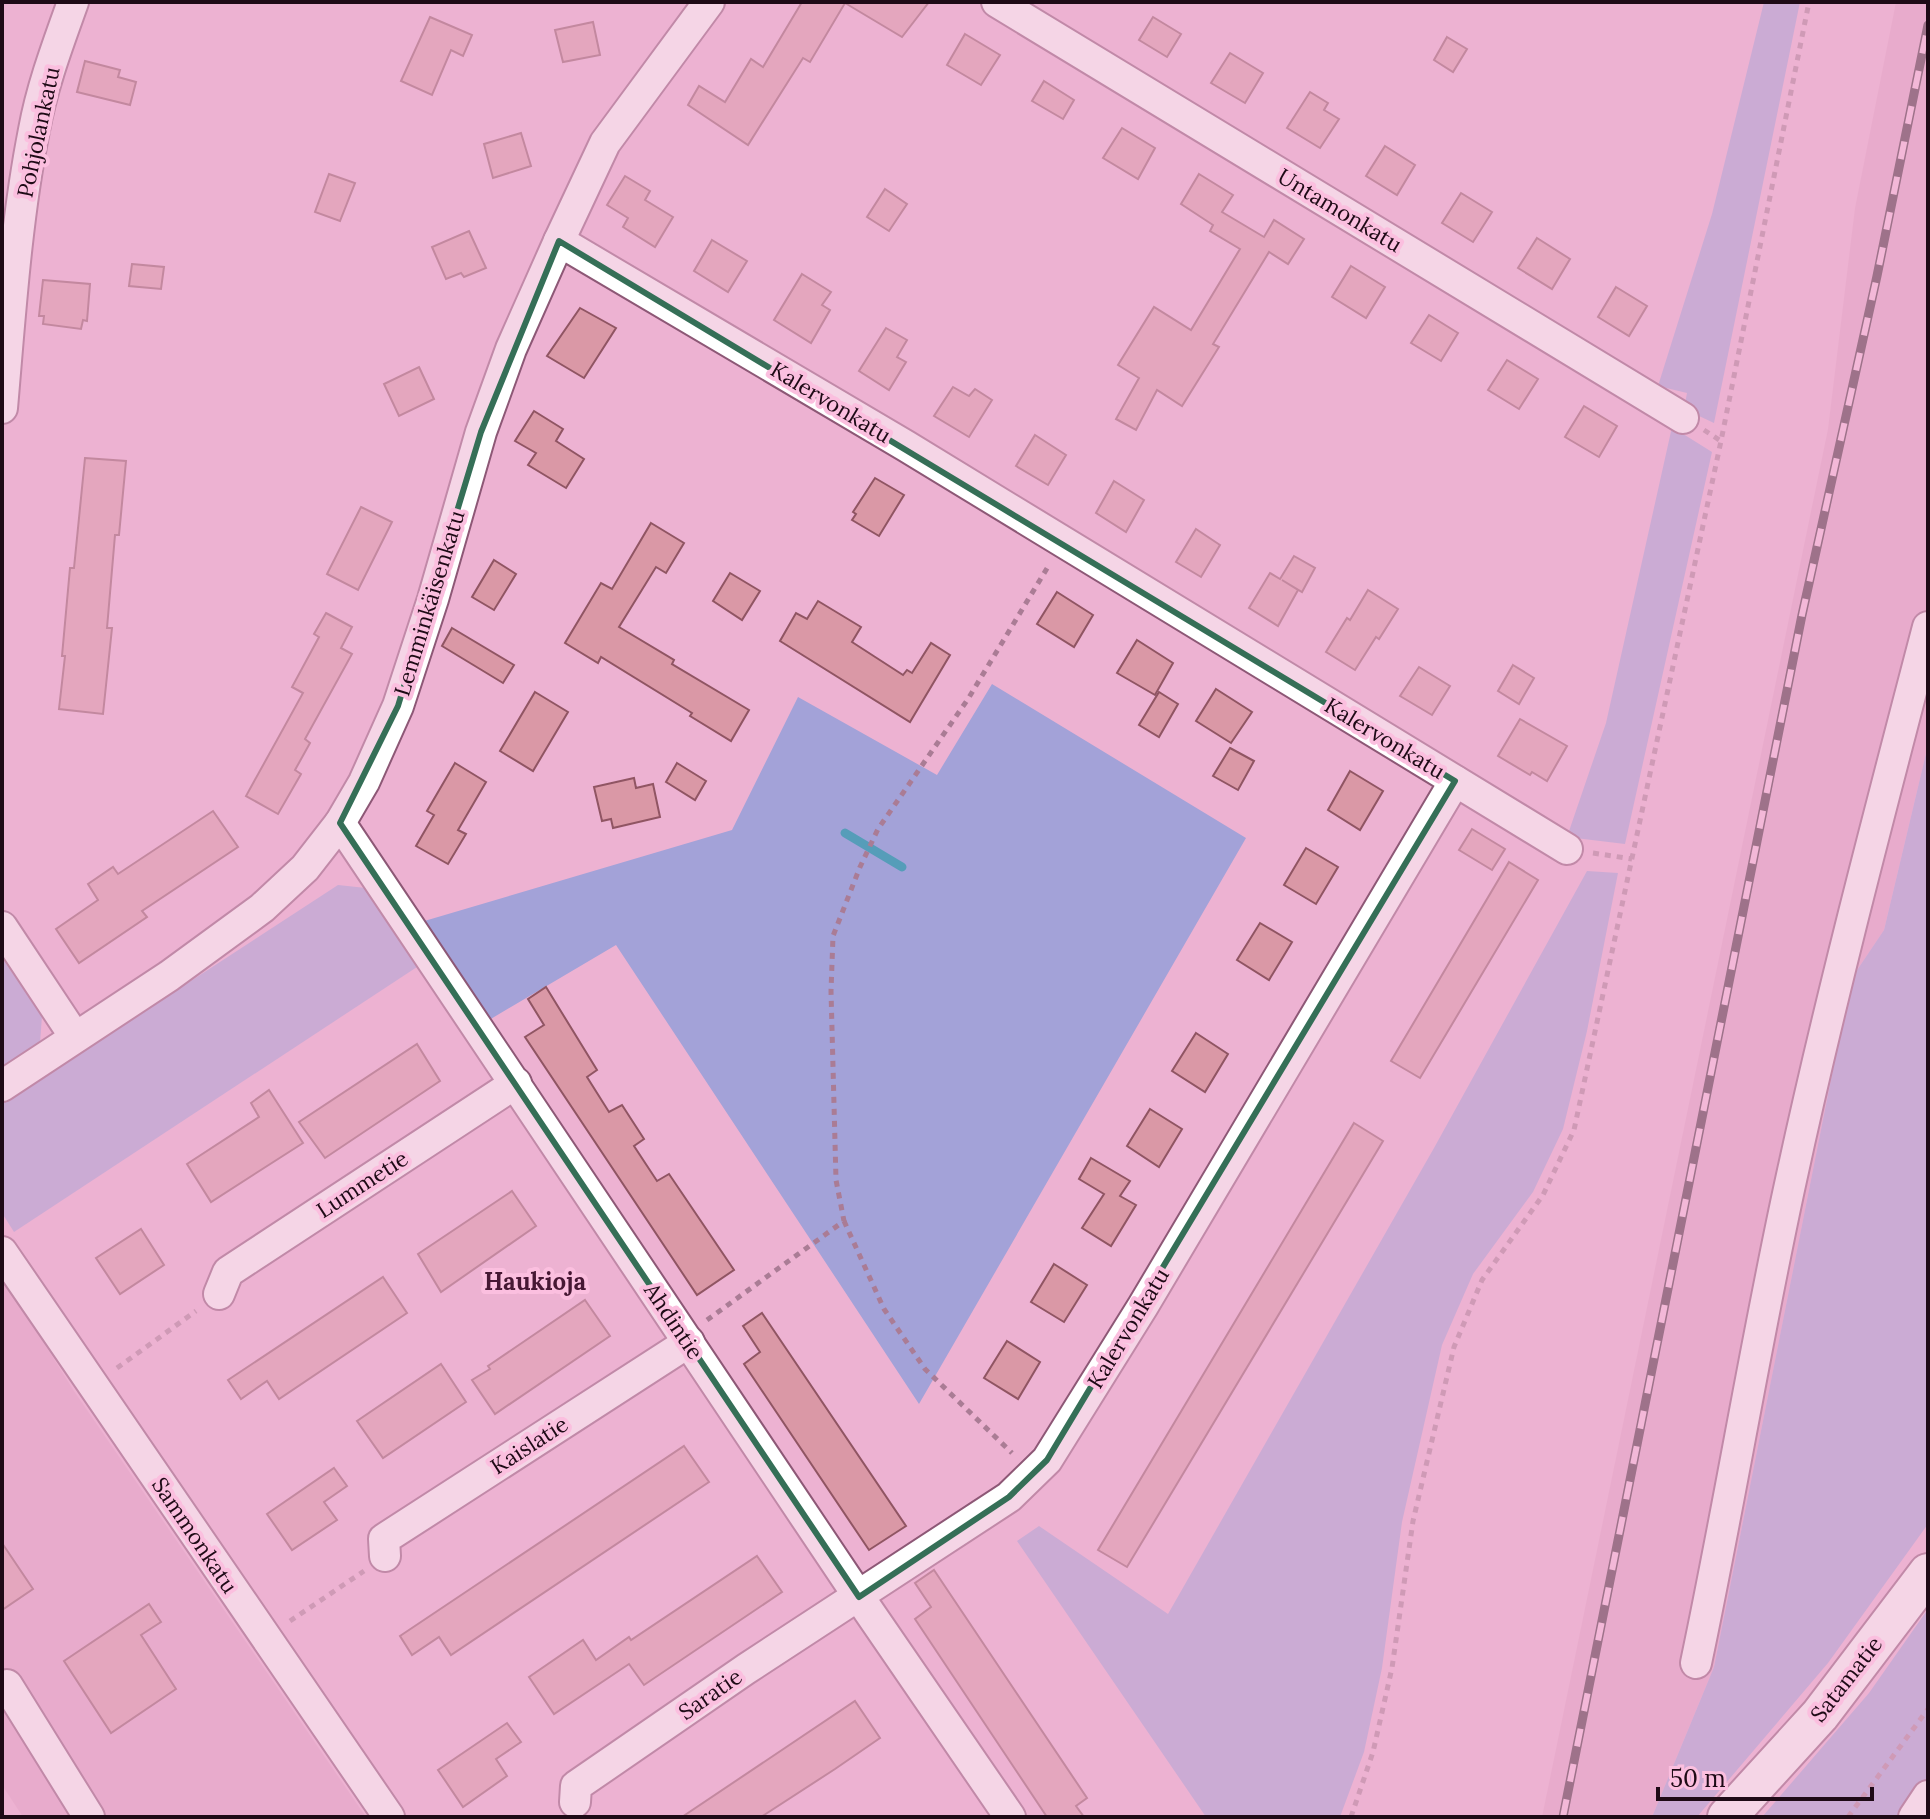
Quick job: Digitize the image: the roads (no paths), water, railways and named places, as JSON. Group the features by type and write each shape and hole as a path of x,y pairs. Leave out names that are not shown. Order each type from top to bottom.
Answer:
{"main road":[{"name":"Satamatie","path":"1727,1817 1820,1715 1928,1573"}],"street":[{"name":"Pohjolankatu","path":"2,408 21,215 34,128 52,59 73,2"},
{"name":"Lemminkäisenkatu","path":"2,1086 169,976 262,908 305,868 340,823 364,782 398,706 433,599 481,432 511,349 559,241 605,143 709,2"},
{"name":"Untamonkatu","path":"997,2 1683,418"},
{"name":"Kalervonkatu","path":"559,241 1455,781 1143,1306 1047,1460 1009,1497 859,1597"},
{"path":"1696,1663 1790,1182 1852,919 1928,627"},
{"path":"1455,781 1567,849"},
{"name":"Ahdintie","path":"340,823 1010,1817"},
{"path":"2,927 75,1037"},
{"name":"Lummetie","path":"219,1294 228,1272 516,1083"},
{"name":"Sammonkatu","path":"2,1252 389,1817"},
{"name":"Kaislatie","path":"385,1556 384,1539 689,1342"},
{"name":"Saratie","path":"575,1802 576,1786 746,1669 859,1597"},
{"path":"7,1685 89,1817"},
{"path":"1914,1817 1928,1796"}],"waterway":[{"path":"845,833 902,867"}],"railway":[{"path":"1563,1817 1802,615 1877,276 1928,25"}],"district":[{"name":"Haukioja","path":"535,1282"}]}
